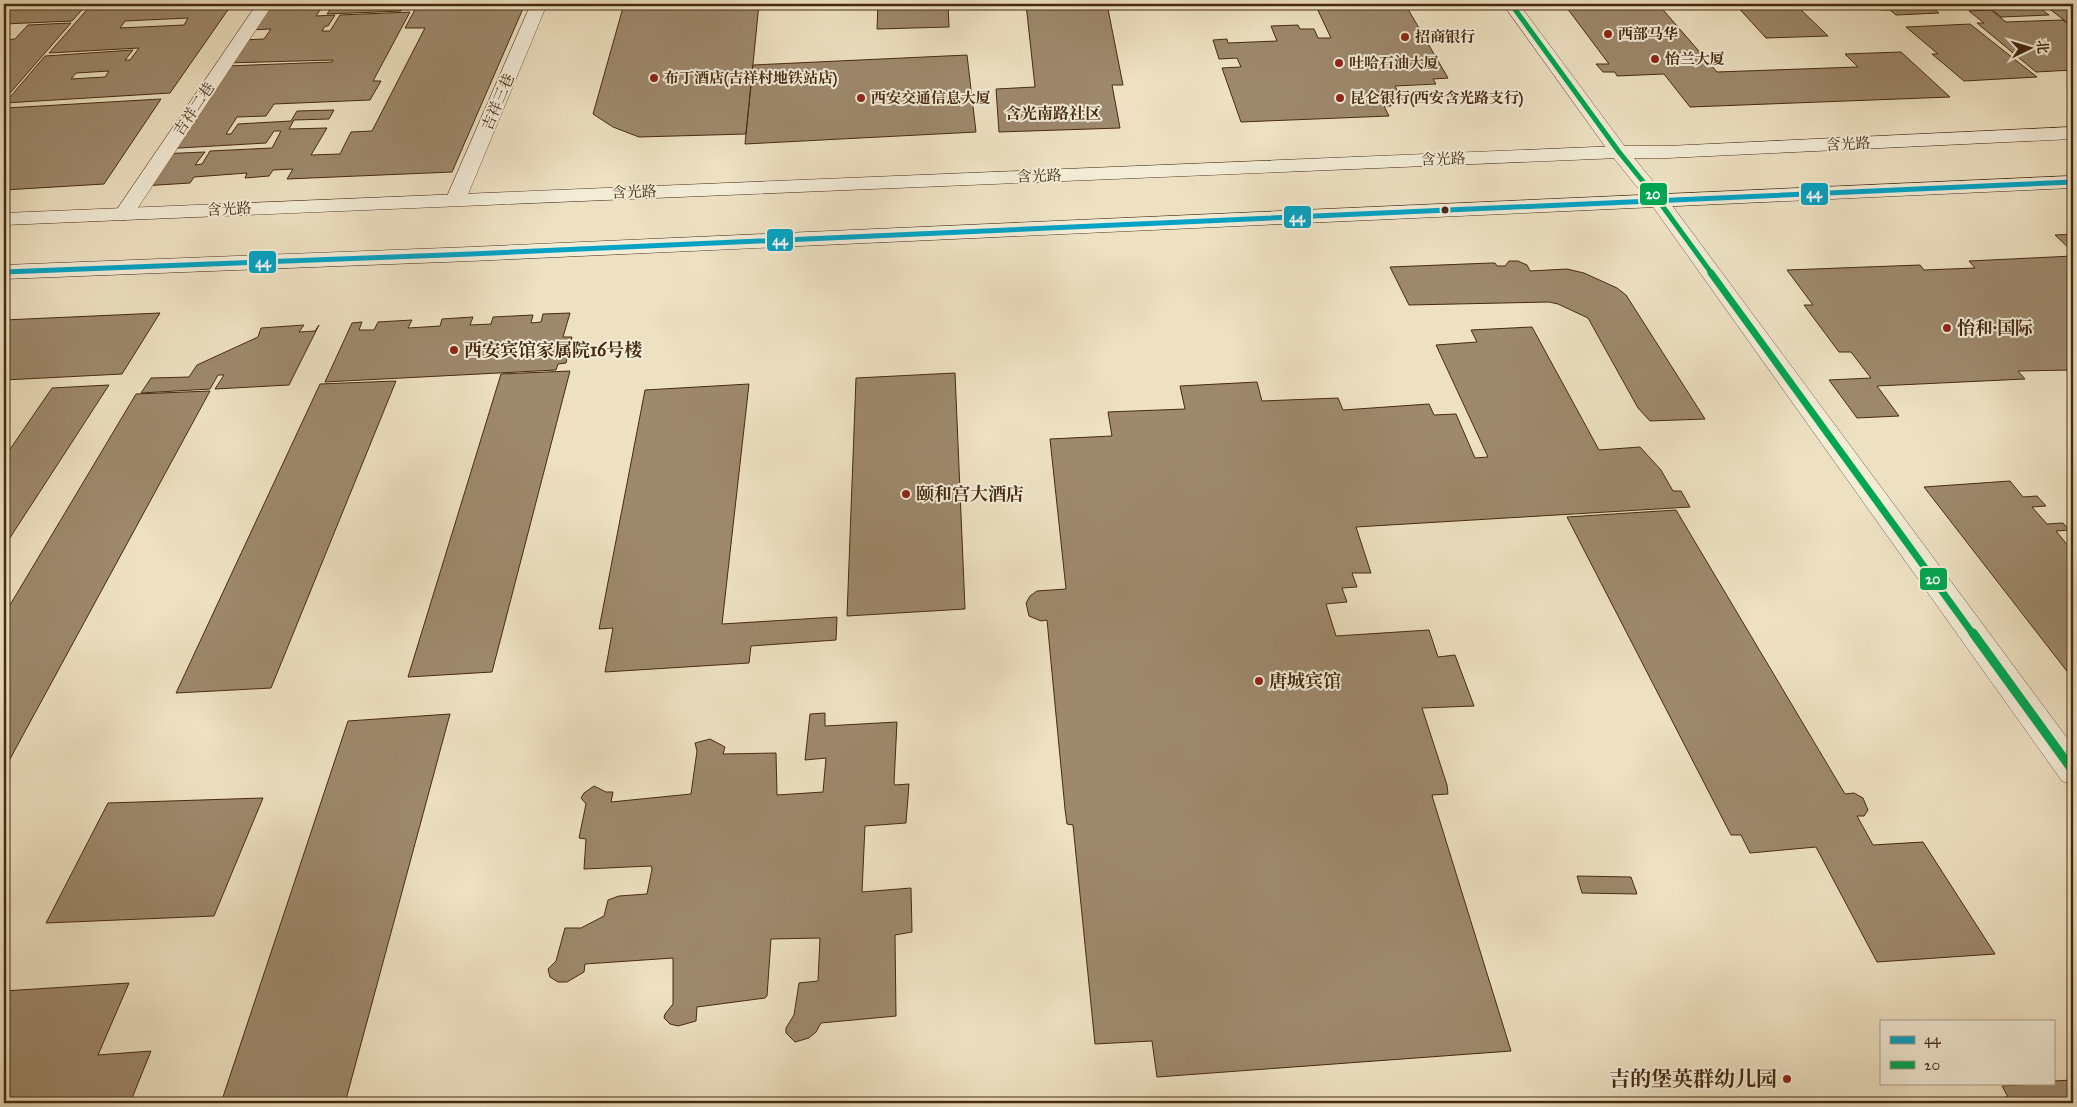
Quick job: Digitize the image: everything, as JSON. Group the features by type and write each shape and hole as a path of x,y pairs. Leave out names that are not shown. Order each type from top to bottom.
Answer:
{"main road":[{"name":"吉祥二巷","path":"124,214 264,4"},
{"name":"吉祥三巷","path":"456,199 539,4"},
{"path":"1511,4 1619,152 1658,200 2073,770"},
{"name":"含光路","path":"4,219 1619,152 1677,152 2073,133"},
{"path":"4,272 480,254 2073,182"}],"building":[{"path":"4,4 87,4 72,21 4,24"},
{"path":"92,4 232,4 170,93 5,103 45,56 133,50 125,60 130,60 139,48 49,53","holes":["188,18 184,25 120,28 125,21","109,71 105,77 71,79 76,73"]},
{"path":"266,4 324,4 316,16 335,15 328,26 325,26 322,31 330,31 340,15 410,12 373,81 381,81 370,100 274,104 266,116 237,117 226,134 231,134 238,124 291,121 297,111 334,110 329,119 294,120 289,129 327,128 311,155 340,154 351,132 372,131 425,28 405,28 418,4 525,4 452,172 287,179 293,169 273,170 269,176 245,178 247,173 194,177 190,183 142,186 159,154 205,152 195,165 202,164 210,151 272,148 281,131 274,131 266,143 162,149 225,66 332,62 333,60 226,63 242,40 264,39 271,29 249,30"},
{"path":"334,4 405,4 401,11 327,14"},
{"path":"624,4 759,4 746,134 639,137 613,127 593,114"},
{"path":"878,4 948,4 949,27 877,29"},
{"path":"1026,4 1107,4 1123,85 1112,85 1120,128 999,132 996,89 1035,87"},
{"name":"吐哈石油大厦","path":"1315,4 1405,4 1448,78 1433,79 1436,84 1395,86 1403,101 1389,101 1391,106 1384,106 1389,116 1241,122 1222,68 1241,67 1237,58 1219,59 1213,40 1227,39 1228,43 1277,41 1271,26 1298,25 1300,29 1314,29 1318,38 1331,38"},
{"name":"怡兰大厦","path":"1564,4 1658,4 1717,72 1858,67 1845,54 1901,52 1950,97 1690,107 1664,74 1617,76 1615,72 1603,72 1596,64 1609,64"},
{"path":"1735,4 1795,4 1828,36 1766,38"},
{"path":"1874,4 1938,4 1944,9 1934,9 1939,13 1896,15 1890,10 1881,10"},
{"path":"1985,4 2034,4 2049,15 2001,17"},
{"path":"2043,4 2073,4 2073,27"},
{"path":"1991,10 2006,22 2063,20 2073,28 2073,70 2036,72 1977,23 1984,23 1969,11"},
{"path":"71,23 4,100 4,40 15,39 28,25"},
{"path":"1970,24 2037,77 1964,81 1932,54 1938,54 1906,27"},
{"name":"西安交通信息大厦","path":"967,55 976,132 745,144 753,65"},
{"path":"161,99 104,184 4,190 4,111 6,108"},
{"path":"2073,234 2073,252 2055,235"},
{"name":"怡和·国际","path":"2073,256 2073,370 2018,371 2025,379 1877,386 1899,416 1857,418 1829,380 1871,378 1851,352 1839,352 1804,305 1813,305 1787,270 1920,265 1924,270 1975,268 1969,261"},
{"path":"1509,261 1518,261 1527,265 1530,271 1567,269 1584,273 1617,288 1626,295 1705,419 1650,421 1638,408 1588,318 1558,304 1549,302 1409,305 1390,267 1491,263 1495,263 1497,266 1505,266"},
{"path":"160,313 122,374 4,380 4,320"},
{"name":"西安宾馆家属院16号楼","path":"570,313 563,337 572,337 566,363 558,364 556,370 325,382 352,323 362,322 359,330 374,330 378,322 412,320 408,328 440,326 442,319 473,317 470,325 491,324 493,317 533,315 531,323 541,322 543,314"},
{"path":"304,325 299,332 315,331 319,325 289,385 215,389 224,375 218,375 210,389 141,393 151,378 189,377 197,365 258,337 261,328"},
{"name":"唐城宾馆","path":"1532,327 1599,450 1640,447 1661,470 1673,491 1681,491 1690,507 1356,527 1371,573 1352,573 1357,587 1342,588 1347,602 1326,604 1336,636 1429,630 1438,657 1455,655 1474,706 1422,708 1447,785 1448,794 1432,795 1511,1051 1157,1077 1152,1041 1095,1044 1073,825 1067,824 1065,809 1047,620 1041,621 1029,616 1026,603 1030,596 1037,591 1066,589 1050,439 1112,436 1108,412 1185,409 1180,386 1257,382 1262,401 1338,398 1343,410 1429,404 1434,415 1456,414 1475,458 1488,457 1436,345 1477,342 1471,330"},
{"path":"570,371 492,672 408,677 501,374"},
{"name":"颐和宫大酒店","path":"955,373 965,609 847,616 856,378"},
{"path":"396,381 271,688 176,693 320,384"},
{"path":"749,384 722,624 837,617 836,640 751,646 749,663 605,672 613,628 599,629 645,390"},
{"path":"109,385 4,547 4,458 52,388"},
{"path":"210,391 4,770 4,615 136,394"},
{"path":"2010,481 2023,497 2037,496 2046,506 2032,507 2047,524 2063,523 2069,530 2056,531 2073,552 2073,679 1924,487"},
{"path":"1676,510 1845,794 1854,793 1863,798 1868,810 1864,816 1857,816 1873,845 1923,842 1995,954 1877,962 1816,847 1750,853 1741,835 1731,835 1567,517"},
{"path":"825,713 825,726 897,722 894,783 895,785 909,784 906,823 865,826 862,892 911,888 912,932 895,935 896,1016 821,1023 816,1032 809,1038 795,1042 786,1033 786,1028 794,1015 799,983 818,981 820,938 771,939 767,996 765,998 697,1007 696,1021 678,1026 670,1024 664,1018 673,1004 673,958 585,964 584,972 567,982 558,982 550,977 548,969 556,961 565,928 581,928 604,916 608,900 619,896 647,894 652,869 651,866 584,869 586,839 579,838 586,804 581,798 584,793 594,786 606,792 613,792 611,802 691,794 697,751 695,743 710,739 725,747 723,754 776,753 777,795 823,792 826,758 805,760 810,714"},
{"path":"450,714 345,1103 221,1103 348,721"},
{"path":"263,798 214,916 46,923 108,803"},
{"path":"1577,876 1631,877 1637,894 1582,893"},
{"path":"129,983 98,1055 151,1051 130,1103 4,1103 4,991"},
{"path":"2073,1080 2073,1103 1940,1103 2008,1097 2002,1086 2054,1084 2054,1081"}],"transit line":[{"name":"20","path":"1511,4 1619,152 1658,200 2073,771"},
{"name":"44","path":"4,272 471,254 2073,182"}],"place":[{"name":"西部马华","path":"1608,34"},
{"name":"招商银行","path":"1405,37"},
{"name":"怡兰大厦","path":"1655,59"},
{"name":"吐哈石油大厦","path":"1339,63"},
{"name":"布丁酒店(吉祥村地铁站店)","path":"654,78"},
{"name":"西安交通信息大厦","path":"861,98"},
{"name":"昆仑银行(西安含光路支行)","path":"1340,98"},
{"name":"怡和·国际","path":"1947,328"},
{"name":"西安宾馆家属院16号楼","path":"454,350"},
{"name":"颐和宫大酒店","path":"906,494"},
{"name":"唐城宾馆","path":"1259,681"},
{"name":"吉的堡英群幼儿园","path":"1787,1079"}],"district":[{"name":"含光南路社区","path":"1053,113"}]}
